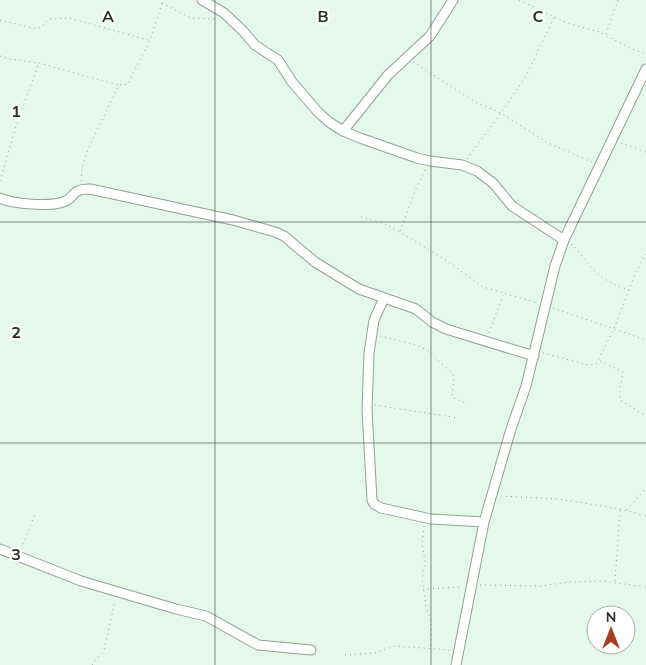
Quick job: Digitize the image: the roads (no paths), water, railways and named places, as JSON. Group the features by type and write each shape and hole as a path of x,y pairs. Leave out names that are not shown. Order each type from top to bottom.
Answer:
{"street":[{"path":"202,0 230,18 255,45 278,60 292,82 318,112 343,131 430,161 469,167 488,177 512,206 564,240"},
{"path":"343,131 382,82 430,36 453,0"},
{"path":"456,665 484,522 534,354 555,266 564,240 646,69"},
{"path":"0,209 1,199 23,204 57,204 64,202 74,192 80,190 100,191 233,220 284,236 315,262 341,279 359,289 416,309 432,322 446,329 534,354"},
{"path":"384,298 374,320 371,334 367,404 372,500 374,504 381,508 425,518 484,522"},
{"path":"0,550 73,578 176,609 206,616 258,645 311,650"}]}
